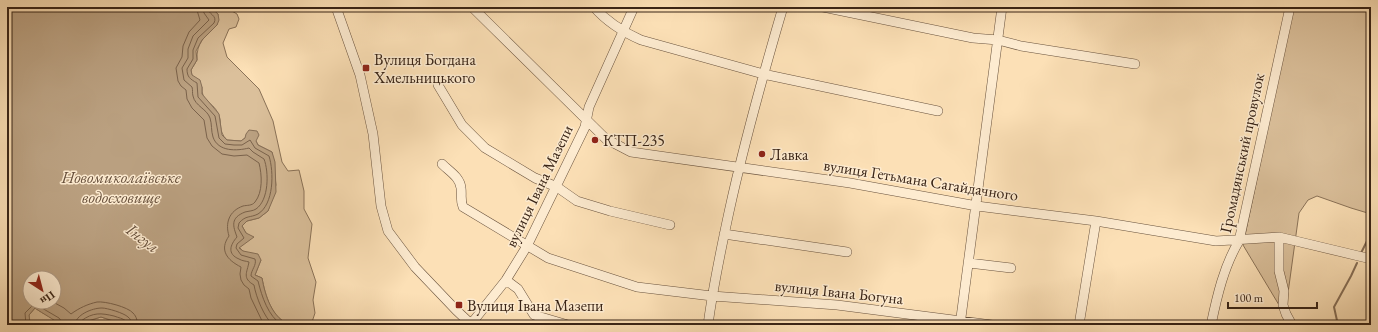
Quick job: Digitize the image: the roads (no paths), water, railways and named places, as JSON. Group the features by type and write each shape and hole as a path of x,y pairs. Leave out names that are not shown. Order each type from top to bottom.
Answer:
{"street":[{"path":"336,7 360,75 373,134 381,206 388,231 416,267 456,310 472,324"},
{"name":"вулиця Гетьмана Сагайдачного","path":"472,7 606,139 631,152 850,183 977,206 1096,221 1216,241 1239,241 1279,237 1371,259"},
{"path":"594,7 600,14 622,31 641,40 763,74 938,111"},
{"name":"вулиця Івана Мазепи","path":"472,324 506,280 527,246 585,127 589,107 634,7"},
{"path":"708,325 724,234 739,168 763,74 783,7"},
{"path":"823,7 974,38 998,40 1021,46 1135,64"},
{"path":"961,323 977,206 986,120 1002,7"},
{"name":"Громадянський провулок","path":"1210,325 1217,297 1233,252 1239,241 1290,7"},
{"path":"438,84 462,125 485,148 535,178 557,187 578,201 610,211 670,225"},
{"name":"вулиця Івана Богуна","path":"442,164 456,177 459,182 463,207 548,258 637,287 712,296 836,305 961,323 992,325"},
{"path":"1079,325 1096,221"},
{"path":"724,234 847,252"},
{"path":"1279,237 1280,271 1284,290 1283,305 1292,325"},
{"path":"969,263 1011,268"},
{"path":"506,280 518,289 534,315 568,325"}],"water":[{"name":"Новомиколаївське водосховище","path":"7,7 210,7 218,14 219,20 217,25 202,40 196,51 197,60 191,70 192,75 200,80 202,94 219,114 222,135 227,140 241,141 245,138 249,130 257,131 259,135 256,141 258,145 272,152 275,162 276,192 268,211 259,218 247,221 242,226 246,233 254,237 239,248 243,251 258,254 261,260 255,275 262,278 267,299 274,312 284,322 291,325 126,325 101,317 81,325 60,325 38,310 62,310 62,270 22,270 22,310 33,310 29,315 30,323 32,325 7,325"}],"waterway":[{"path":"1361,253 1371,233"},
{"path":"1338,325 1334,307 1357,263"}],"place":[{"name":"Вулиця Богдана Хмельницького","path":"366,68"},
{"name":"КТП-235","path":"595,140"},
{"name":"Лавка","path":"762,154"},
{"name":"Вулиця Івана Мазепи","path":"459,305"}],"water label":[{"name":"Інгул","path":"143,238"}]}
